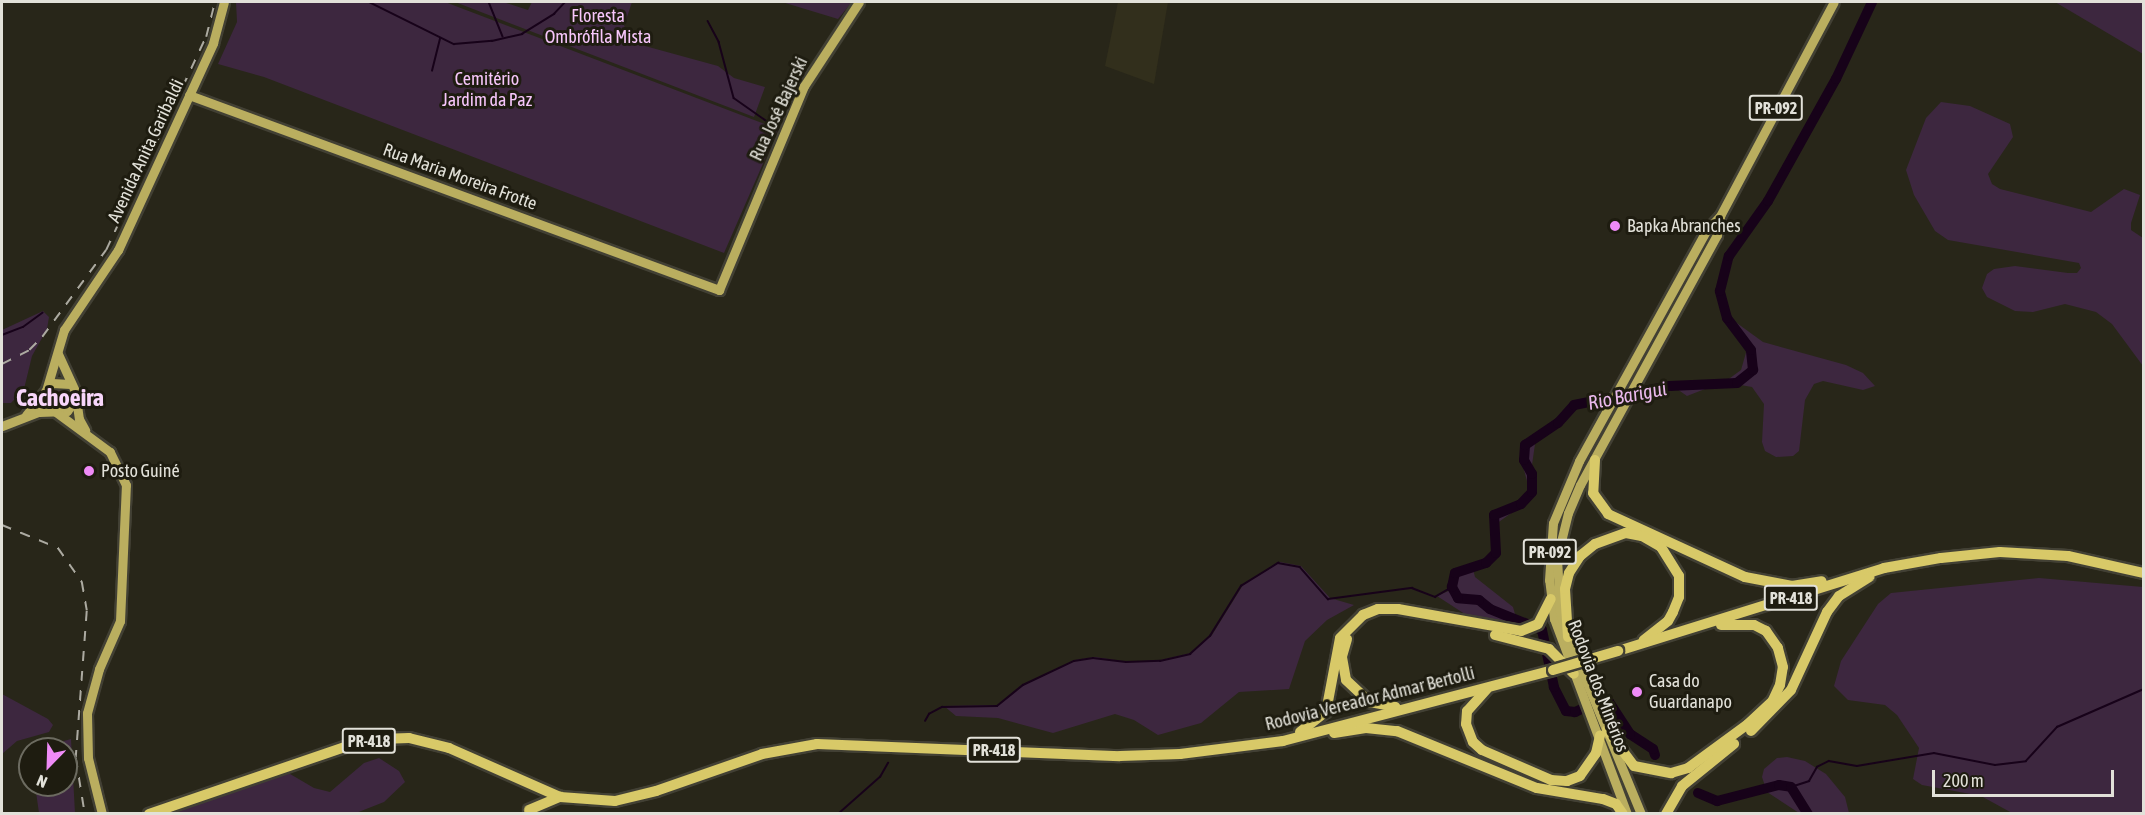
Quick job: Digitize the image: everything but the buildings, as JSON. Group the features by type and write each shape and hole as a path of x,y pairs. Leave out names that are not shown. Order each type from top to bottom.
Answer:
{"highway":[{"path":"1595,460 1593,494 1608,514 1745,577 1792,586 1884,568"},
{"path":"1568,637 1565,589 1569,573 1580,556 1594,544 1626,533 1642,536 1661,547 1678,576 1679,597 1668,621 1636,645"},
{"name":"Rodovia Vereador Admar Bertolli","path":"149,813 354,744 380,739 410,738 449,748 560,797 615,801 656,791 762,754 817,744 1120,756 1180,754 1283,741 1525,678 1884,568 2001,552 2068,556 2144,573"},
{"path":"1666,813 1682,786 1781,704 1803,669 1827,612 1839,596 1884,568"},
{"path":"1283,741 1317,722 1326,712 1340,638 1363,615 1378,609 1398,609 1521,631 1538,624 1551,599"},
{"path":"1405,708 1370,702 1346,680 1343,668 1345,643 1364,620 1396,615 1532,643 1549,649 1574,674"},
{"path":"1602,729 1634,766 1671,773 1688,768 1749,724 1772,702 1783,667 1778,648 1766,631 1741,623 1697,627"},
{"path":"1495,684 1479,694 1467,711 1469,734 1482,750 1551,780 1567,781 1589,768 1602,729"},
{"path":"1283,741 1366,728 1397,731 1537,788 1603,799 1616,804 1625,813"},
{"path":"529,810 560,797"}],"main road":[{"name":"Avenida Anita Garibaldi","path":"46,390 64,330 118,250 217,32 224,2"},
{"name":"Rua José Bajerski","path":"719,290 812,72 859,2"},
{"name":"Rodovia dos Minérios","path":"1588,695 1574,674 1551,599 1553,523 1579,461 1706,231 1720,216 1834,2"},
{"name":"Rua Maria Moreira Frotte","path":"189,95 719,290"},
{"name":"Rodovia dos Minérios","path":"1641,813 1602,729 1568,637 1560,612 1557,558 1568,513 1717,235 1720,216"},
{"path":"57,351 76,399 79,419 88,435"},
{"path":"26,416 46,390 57,381 70,384"},
{"path":"46,390 45,399 52,410 88,435 120,466 128,505 120,621 99,669 87,713 88,758 102,812"},
{"path":"2,426 26,416 52,410 67,411 76,399"},
{"name":"Rodovia dos Minérios","path":"1602,729 1625,813"}],"shaded area":[{"path":"1118,2 1168,2 1154,84 1105,66"}],"green space":[{"name":"Cemitério Jardim da Paz","path":"236,2 445,2 778,129 724,253 264,77 218,64 237,22"},
{"name":"Floresta Ombrófila Mista","path":"455,2 503,2 528,10 532,2 632,2 624,26 645,46 718,66 734,78 765,87 754,117"},
{"path":"782,2 852,2 838,19"},
{"path":"2055,2 2143,2 2143,54"},
{"path":"1941,102 1970,106 2010,124 2013,137 1988,174 1992,184 2000,189 2091,212 2124,189 2140,195 2131,230 2143,238 2143,366 2112,324 2096,312 2065,304 2033,312 2015,311 1987,297 1982,288 1987,274 1994,269 2015,266 2077,273 2081,268 2079,263 1948,240 1935,231 1914,195 1906,170 1926,118"},
{"path":"43,311 49,317 47,329 32,356 24,389 11,403 2,403 2,330"},
{"path":"1723,313 1763,342 1846,365 1863,373 1875,386 1863,390 1823,381 1814,384 1805,400 1799,451 1793,456 1776,457 1765,451 1762,442 1764,404 1752,387 1723,382 1687,396 1677,389 1675,382 1726,381 1741,370 1747,349"},
{"path":"60,386 68,389 71,397 68,405 60,408 52,405 49,397 52,389"},
{"path":"1536,437 1532,465 1535,496 1496,524 1496,514 1521,502 1530,492 1521,459 1525,445"},
{"path":"1280,562 1301,566 1330,598 1354,605 1327,620 1305,641 1289,689 1239,692 1201,723 1158,735 1134,720 1115,714 1053,733 998,718 956,716 944,706 999,705 1024,685 1076,660 1095,657 1128,662 1161,660 1191,653 1212,635 1243,585"},
{"path":"1472,565 1475,577 1513,607 1515,614 1510,623 1501,625 1474,620 1437,596 1453,589 1456,573"},
{"path":"2039,578 2143,587 2143,813 2012,813 1981,796 1922,785 1913,779 1919,748 1897,715 1885,705 1848,700 1834,686 1841,661 1878,604 1891,593"},
{"path":"2,694 48,719 53,725 49,732 31,737 18,737 18,741 2,754"},
{"path":"1787,757 1805,761 1826,774 1845,797 1849,813 1799,813 1767,792 1762,777 1764,769 1777,758"},
{"path":"379,758 399,771 405,782 384,802 356,813 147,814 285,771 314,788 330,792 364,763"},
{"path":"37,797 74,797 75,813 39,813"}],"waterway":[{"path":"369,2 454,44 492,41 522,34 554,14 565,2"},
{"path":"489,2 503,36"},
{"name":"Rio Barigui","path":"1655,755 1653,749 1630,734 1609,702 1601,700 1575,712 1566,711 1554,687 1542,630 1490,609 1479,600 1458,598 1452,587 1455,573 1486,563 1496,553 1494,515 1521,504 1532,492 1532,474 1524,460 1525,445 1558,423 1574,405 1670,386 1737,383 1753,370 1751,350 1727,318 1720,291 1729,256 1768,201 1836,79 1872,2"},
{"path":"708,21 719,42 734,98 778,129"},
{"path":"432,71 440,39"},
{"path":"2,335 23,327 42,313"},
{"path":"925,721 929,714 942,707 997,706 1023,685 1074,661 1093,658 1126,662 1160,661 1190,654 1210,636 1241,586 1278,563 1300,567 1328,599 1412,588 1435,597 1452,587"},
{"path":"1791,787 1809,781 1817,767 1829,761 1857,766 1934,753 1995,765 2026,761 2057,727 2144,689"},
{"path":"838,814 880,777 888,763"},
{"name":"Rio Barigui","path":"1698,793 1717,801 1779,785 1791,787 1808,814"}],"railway":[{"path":"2,364 29,350 42,337 106,250 206,37 215,2"},
{"path":"2,525 58,548 82,582 87,611 76,758 85,814"}],"place":[{"name":"Bapka Abranches","path":"1615,226"},
{"name":"Posto Guiné","path":"89,471"},
{"name":"Casa do Guardanapo","path":"1637,692"}],"district":[{"name":"Cachoeira","path":"60,398"}]}
